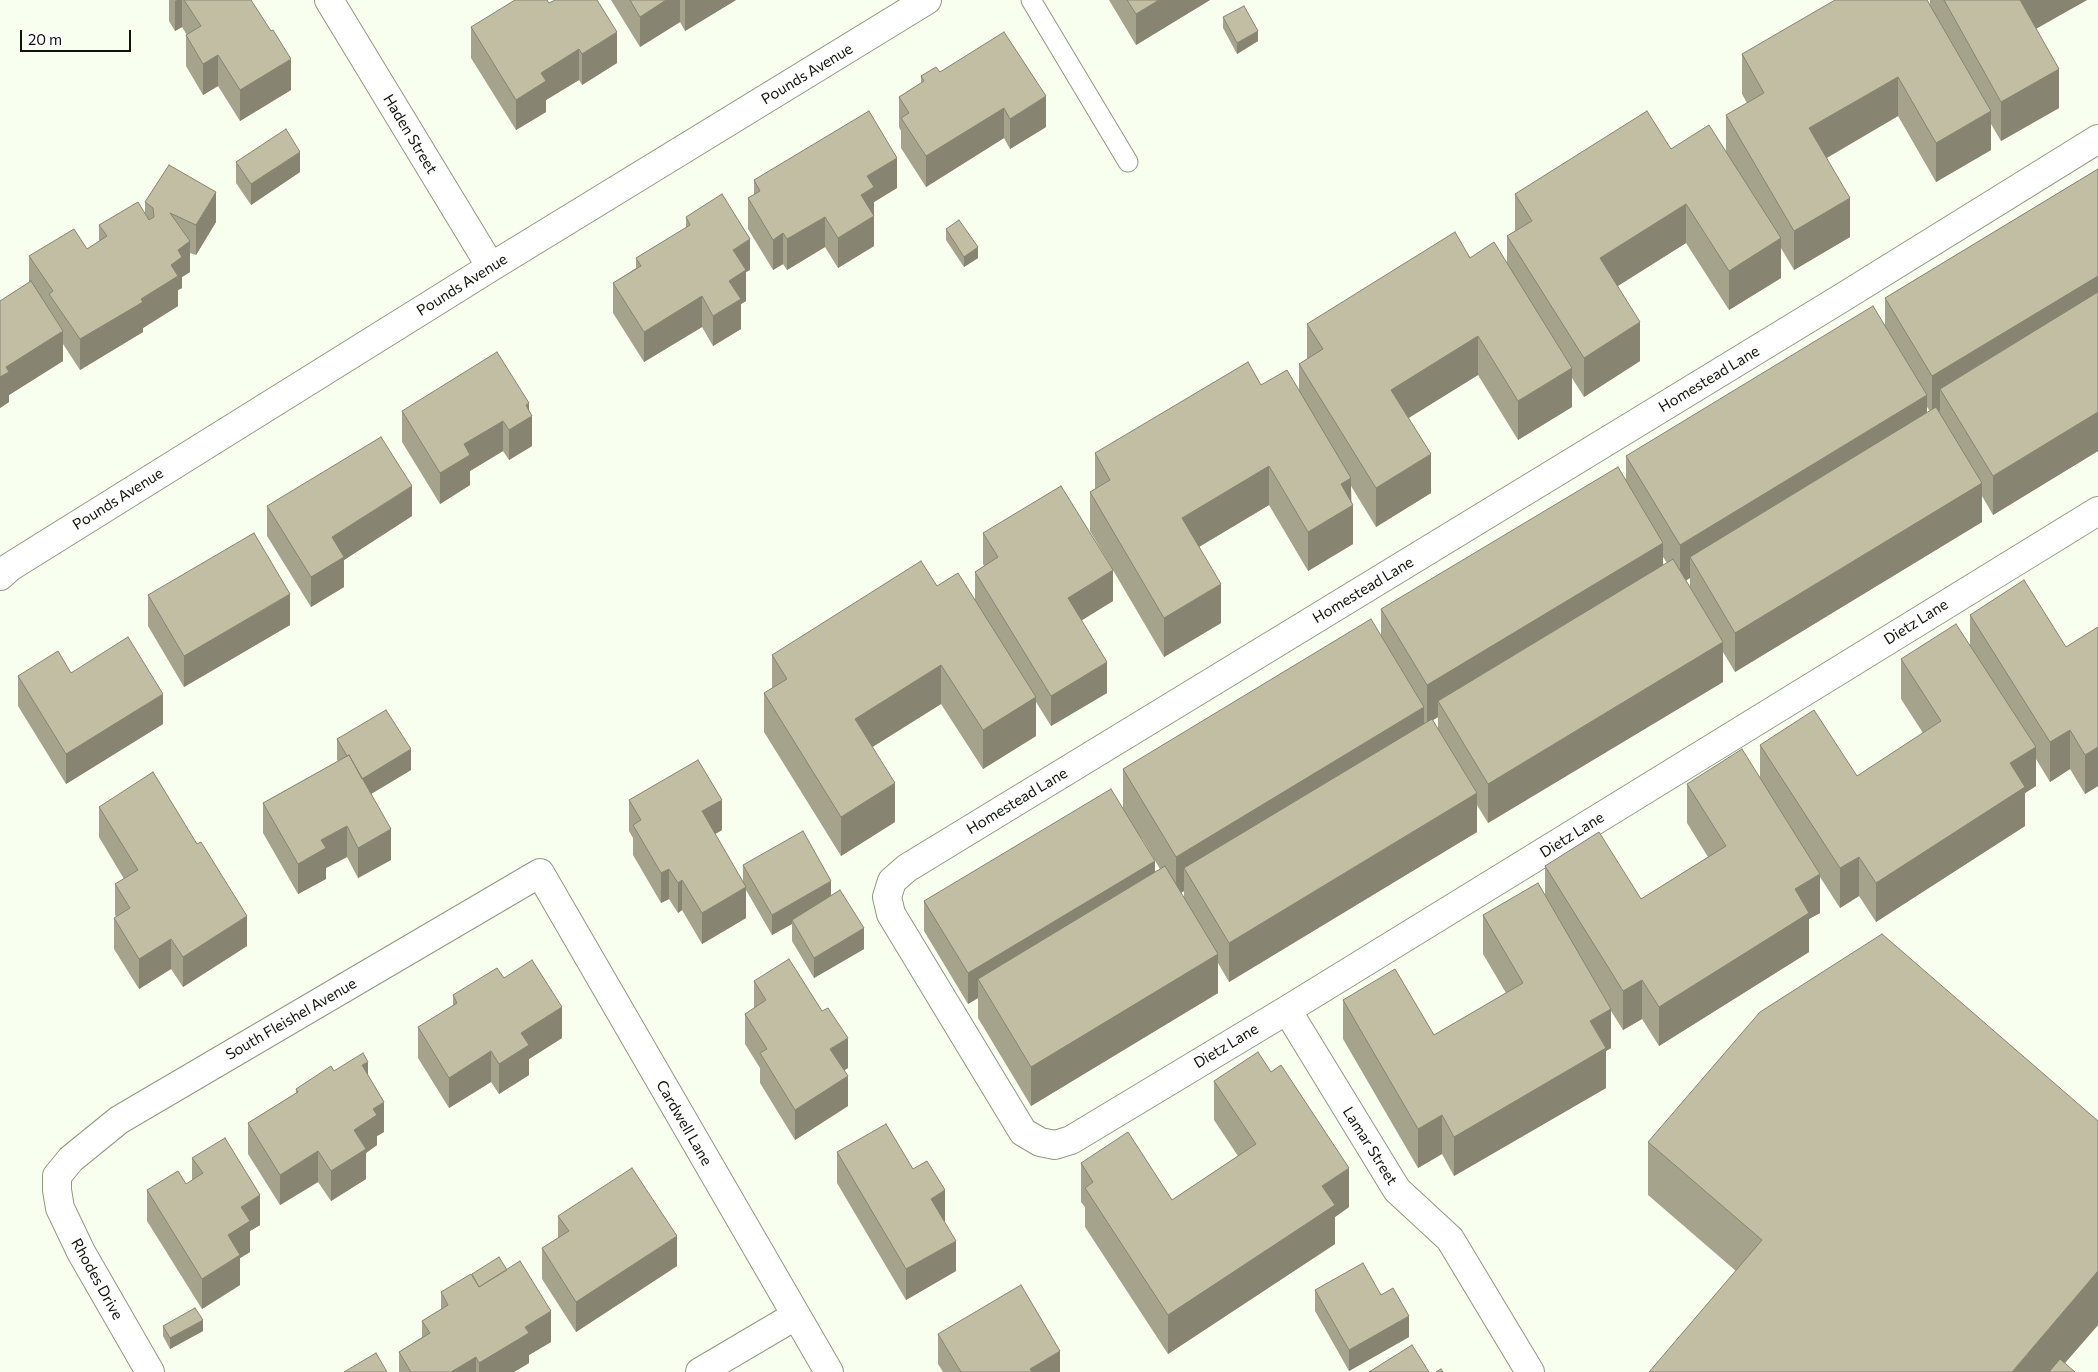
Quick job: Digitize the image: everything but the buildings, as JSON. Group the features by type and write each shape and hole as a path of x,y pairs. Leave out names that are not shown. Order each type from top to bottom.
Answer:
{"street":[{"name":"Haden Street","path":"329,0 491,267"},
{"name":"Pounds Avenue","path":"0,576 17,562 491,267 927,0"},
{"name":"Homestead Lane","path":"1040,1142 1023,1132 1012,1116 891,914 887,897 892,881 915,863 1840,299 2098,139"},
{"name":"Dietz Lane","path":"1040,1142 1055,1145 1071,1140 1287,1010 2098,511"},
{"name":"South Fleishel Avenue","path":"56,1181 57,1176 71,1159 119,1120 540,873"},
{"name":"Cardwell Lane","path":"540,873 829,1372"},
{"name":"Lamar Street","path":"1287,1010 1397,1190 1450,1239 1530,1372"},
{"name":"Rhodes Drive","path":"56,1181 60,1208 81,1252 150,1372"},
{"path":"700,1372 795,1316"}],"lane":[{"path":"1032,0 1128,162"}]}
